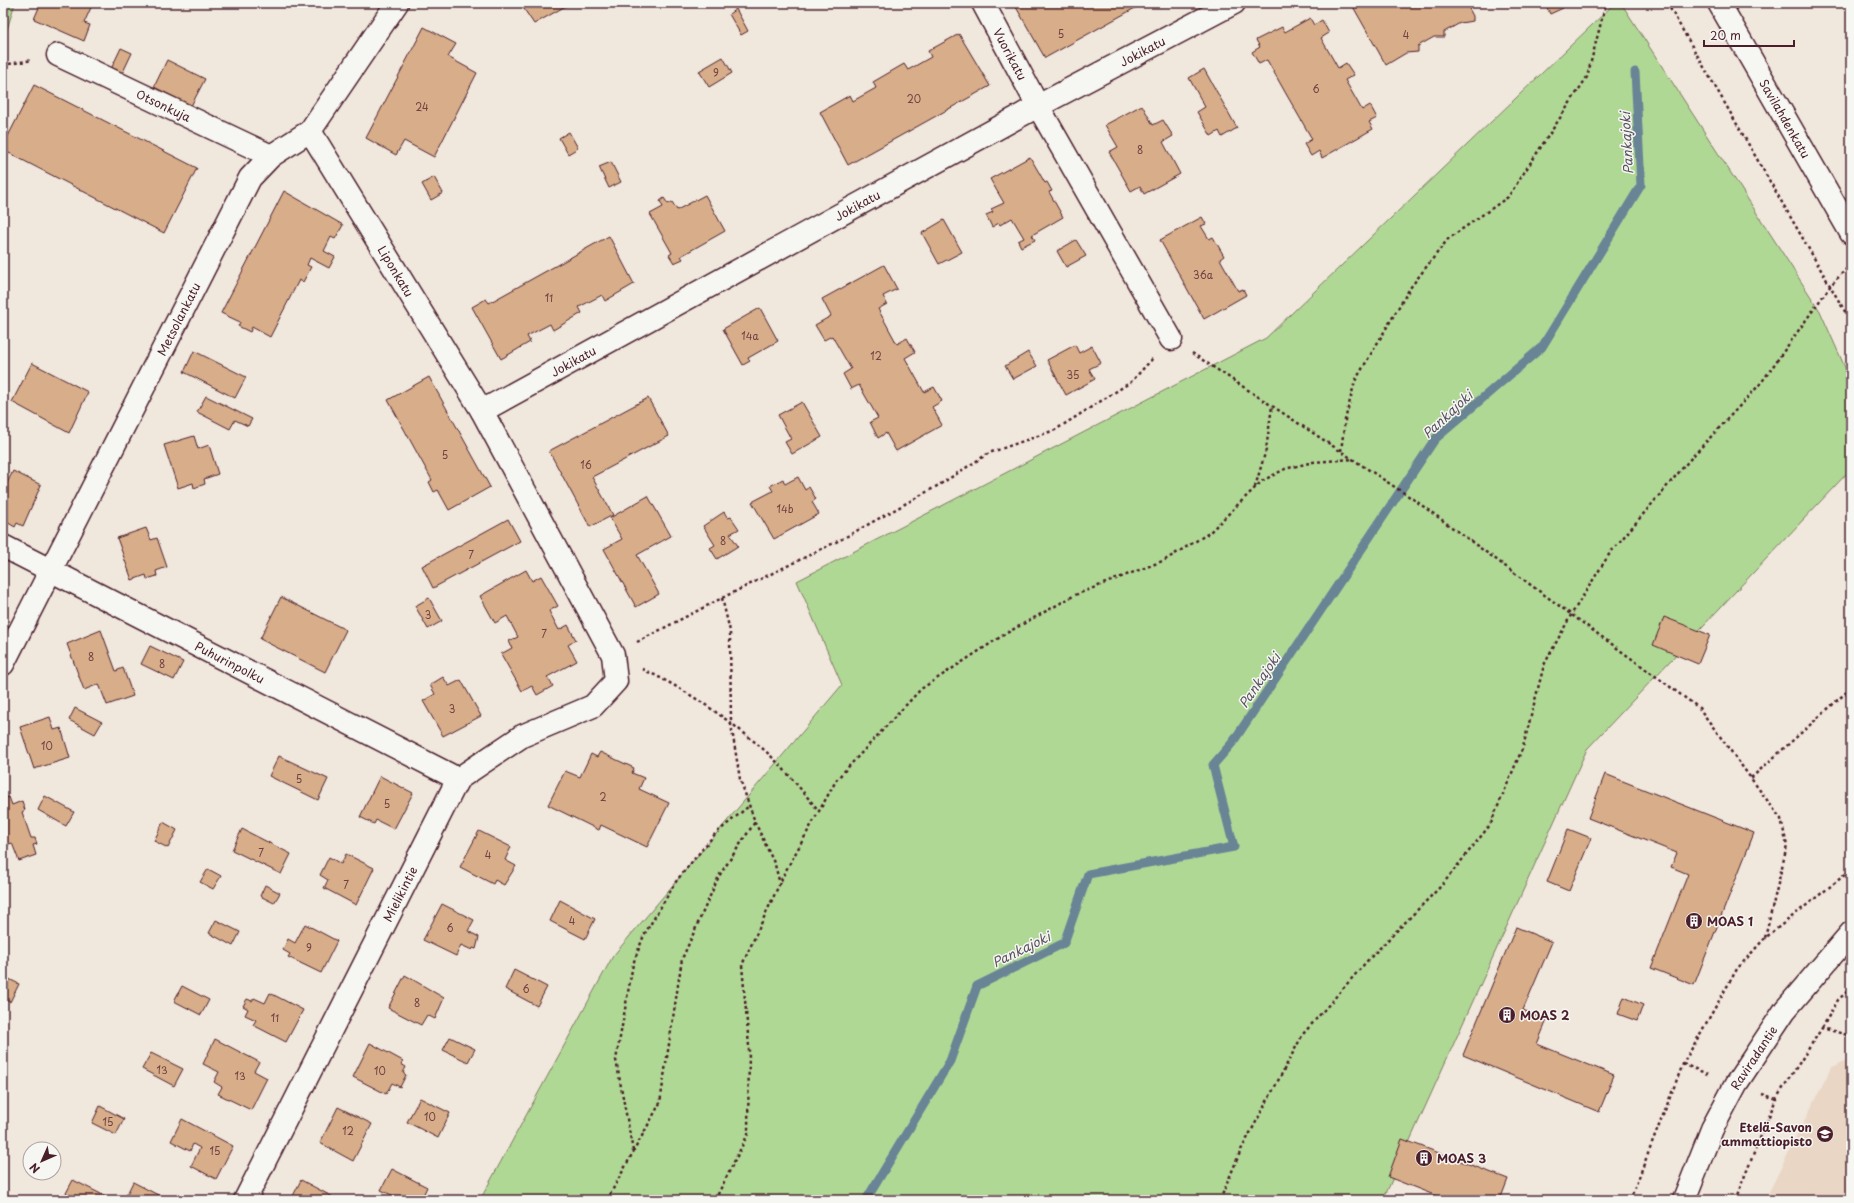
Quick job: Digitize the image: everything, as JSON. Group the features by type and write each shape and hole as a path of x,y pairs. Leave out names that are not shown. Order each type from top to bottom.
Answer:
{"street":[{"name":"Vuorikatu","path":"983,3 1038,106 1171,339"},
{"name":"Jokikatu","path":"482,411 1038,106 1234,3"},
{"name":"Savilahdenkatu","path":"1719,3 1851,233"},
{"name":"Metsolankatu","path":"3,664 250,178 271,156 310,131 394,4"},
{"name":"Otsonkuja","path":"58,55 271,156"},
{"name":"Liponkatu","path":"310,131 482,411 613,655"},
{"name":"Puhurinpolku","path":"3,546 458,779"},
{"name":"Mielikintie","path":"245,1200 458,779 522,736 593,706 616,681 613,655"},
{"name":"Raviradantie","path":"1684,1200 1712,1129 1736,1084 1785,1010 1851,933"}],"path":[{"path":"1341,452 1345,420 1354,381 1410,288 1448,239 1508,197 1587,77 1606,3"},
{"path":"1667,3 1851,322"},
{"path":"1220,1200 1241,1150 1303,1034 1368,960 1442,885 1490,825 1523,747 1544,665 1571,615 1610,553 1692,458 1761,383 1831,285 1851,264"},
{"path":"613,655 722,598 842,539 939,486 989,453 1055,430 1131,382 1171,339 1416,501 1699,708 1781,819 1786,846 1765,938"},
{"path":"1255,488 1266,450 1272,406"},
{"path":"715,1200 748,1134 749,1046 742,966 780,884 837,779 921,689 1005,634 1075,595 1165,560 1209,533 1262,481 1285,469 1313,462 1353,459"},
{"path":"722,598 730,631 731,724 740,778 755,822 775,864 780,884"},
{"path":"613,655 668,681 731,724 763,749 819,811"},
{"path":"1750,778 1851,688"},
{"path":"633,1152 616,1060 633,964 644,936 677,880 715,834 749,806"},
{"path":"607,1200 660,1103 682,958 719,876 755,822"},
{"path":"1630,1200 1683,1064 1737,969 1765,938 1851,870"},
{"path":"1735,1200 1776,1099 1822,1028 1838,1000 1851,988"},
{"path":"1822,1028 1851,1036"}],"shaded area":[{"name":"Etelä-Savon ammattiopisto","path":"1851,1058 1851,1200 1765,1200 1831,1068"}],"green space":[{"path":"3,3 15,3 3,43"},
{"path":"1615,3 1621,3 1820,311 1851,381 1851,469 1587,749 1383,1200 480,1200 613,956 842,685 797,581 1266,338"}],"building":[{"path":"41,3 93,3 84,23 90,25 84,41 34,19"},
{"path":"520,3 571,3 534,24"},
{"path":"1024,3 1144,3 1045,58 1016,7"},
{"path":"1351,3 1466,3 1473,16 1473,21 1460,23 1444,32 1444,37 1434,37 1418,46 1418,52 1406,53 1386,65"},
{"path":"1545,3 1561,3 1563,8 1550,14"},
{"path":"736,9 748,31 741,35 729,14"},
{"path":"1310,18 1314,25 1322,20 1329,33 1321,38 1338,68 1346,63 1354,75 1345,80 1362,110 1370,105 1377,118 1369,122 1373,129 1322,158 1319,151 1311,156 1304,144 1312,139 1267,60 1259,64 1252,52 1260,47 1256,40 1282,27 1285,32"},
{"path":"424,27 456,44 448,57 477,73 434,157 404,141 396,155 366,138"},
{"path":"959,34 990,86 848,165 820,112 850,95 853,101 876,88 873,82 904,64 908,70 931,57 928,51"},
{"path":"121,48 132,53 122,74 111,69"},
{"path":"723,57 732,73 709,87 699,71"},
{"path":"167,60 205,79 191,106 154,87"},
{"path":"1204,69 1237,128 1222,137 1219,131 1211,136 1197,112 1205,107 1189,78"},
{"path":"34,85 197,168 164,233 3,150 3,146"},
{"path":"1142,105 1153,125 1163,120 1173,136 1163,142 1180,174 1144,194 1140,186 1131,191 1109,152 1118,147 1105,125"},
{"path":"569,132 578,148 568,154 559,138"},
{"path":"1030,157 1045,183 1047,182 1052,191 1049,192 1063,217 1032,235 1035,240 1021,247 1018,241 1024,238 1012,218 1000,225 999,223 992,227 986,215 993,212 991,209 1004,203 990,179"},
{"path":"611,162 621,182 609,188 599,167"},
{"path":"434,177 443,193 431,200 422,184"},
{"path":"284,191 343,225 335,239 331,237 324,251 335,257 329,268 310,258 307,265 311,267 303,282 299,280 270,337 252,327 250,332 238,326 240,322 221,313"},
{"path":"705,195 725,231 681,256 683,259 674,263 669,255 672,253 650,214 663,207 660,201 664,198 668,204 672,202 677,210"},
{"path":"1202,217 1206,224 1201,226 1209,239 1213,237 1224,256 1220,259 1238,291 1243,289 1246,295 1204,319 1160,240"},
{"path":"944,220 962,252 939,264 922,233"},
{"path":"609,236 634,284 605,301 602,295 579,307 582,313 553,330 550,324 527,336 530,342 501,359 472,307 486,299 489,303"},
{"path":"1076,240 1086,256 1066,267 1057,251"},
{"path":"884,265 897,289 883,296 887,304 878,309 897,344 907,338 915,352 905,358 924,392 934,387 942,401 932,407 942,425 896,451 886,433 878,438 870,422 878,418 859,385 851,389 843,374 851,369 832,336 824,340 815,325 831,316 822,299"},
{"path":"760,308 778,341 748,358 750,361 743,365 723,329"},
{"path":"1075,345 1079,353 1092,346 1101,363 1089,369 1095,379 1066,395 1047,360"},
{"path":"194,351 246,377 235,398 184,372"},
{"path":"1028,352 1037,366 1013,379 1005,366"},
{"path":"32,363 88,392 69,433 12,402"},
{"path":"429,377 490,487 449,510 438,490 434,492 429,482 432,480 388,400"},
{"path":"206,396 252,419 248,426 235,420 230,429 197,412"},
{"path":"648,398 669,436 592,477 613,515 590,527 549,451"},
{"path":"802,402 822,437 792,454 785,442 791,439 778,415"},
{"path":"194,436 198,449 209,445 218,474 204,479 205,484 194,488 193,483 178,488 164,445"},
{"path":"13,471 41,485 23,526 17,523 15,527 5,521 7,517 3,515 3,491"},
{"path":"798,477 805,490 809,487 816,499 812,502 819,514 774,539 752,502 773,491 770,486 783,479 785,484"},
{"path":"648,496 671,536 637,555 659,594 636,607 604,549 622,539 610,518"},
{"path":"724,512 728,518 731,517 739,529 730,534 738,546 717,559 710,548 715,545 703,526"},
{"path":"508,519 520,541 433,588 422,566"},
{"path":"146,528 151,540 157,538 167,567 156,571 157,576 147,579 146,575 132,580 117,538"},
{"path":"526,570 532,581 541,576 558,606 549,611 559,630 568,625 576,640 568,645 577,661 547,677 553,686 537,695 532,686 522,691 501,654 512,648 509,641 518,637 507,616 495,623 480,596"},
{"path":"281,597 346,630 325,672 260,639"},
{"path":"429,598 442,621 428,629 415,606"},
{"path":"1664,617 1710,635 1698,664 1653,645"},
{"path":"101,630 116,671 123,668 133,696 107,705 99,684 84,690 67,644"},
{"path":"150,646 183,662 174,680 141,664"},
{"path":"443,677 449,686 461,680 481,716 443,736 423,701 435,694 430,685"},
{"path":"75,708 102,722 95,734 69,720"},
{"path":"50,717 54,730 61,728 70,758 34,769 20,727"},
{"path":"600,752 634,768 632,773 644,778 639,789 669,803 647,847 601,825 599,830 548,805 565,771 580,777 591,754 597,757"},
{"path":"279,756 328,779 318,800 269,776"},
{"name":"MOAS 1","path":"1605,774 1754,833 1694,985 1651,968 1688,874 1671,867 1677,853 1588,818"},
{"path":"380,776 413,793 394,829 376,820 374,824 360,817"},
{"path":"45,796 74,812 66,826 38,810"},
{"path":"9,797 12,805 22,801 25,810 22,812 31,838 35,838 37,844 33,845 36,855 19,861 12,843 3,846 3,799"},
{"path":"163,822 177,830 168,848 154,841"},
{"path":"242,829 291,854 281,874 232,850"},
{"path":"1568,829 1591,838 1569,891 1547,882"},
{"path":"479,831 511,847 505,860 516,866 504,885 495,880 493,884 460,867"},
{"path":"346,854 374,868 356,905 324,888 328,880 320,875 329,857 341,864"},
{"path":"208,869 221,876 213,889 200,882"},
{"path":"265,885 280,893 274,903 260,896"},
{"path":"560,900 595,919 585,939 550,921"},
{"path":"442,904 474,920 468,931 479,937 476,949 473,948 472,950 461,945 456,956 423,940"},
{"path":"216,920 240,932 233,946 209,933"},
{"path":"305,924 337,941 321,973 288,957 290,954 283,950 288,939 295,943"},
{"name":"MOAS 2","path":"1516,927 1552,942 1523,1010 1547,1020 1537,1044 1614,1075 1599,1112 1463,1055"},
{"path":"514,970 547,987 537,1006 505,989"},
{"path":"405,975 444,998 435,1019 427,1015 421,1025 388,1008"},
{"path":"3,976 19,984 10,1002 3,999"},
{"path":"182,986 209,1000 201,1015 174,1001"},
{"path":"270,993 303,1010 286,1042 253,1025 256,1020 245,1015 248,1009 243,1006 247,999 252,1001 254,998 265,1003"},
{"path":"1624,997 1643,1005 1637,1021 1618,1014"},
{"path":"450,1037 475,1049 468,1062 443,1050"},
{"path":"215,1039 259,1062 254,1071 267,1078 251,1110 218,1094 222,1087 214,1082 219,1072 203,1064"},
{"path":"370,1043 403,1061 401,1064 406,1067 403,1073 406,1075 400,1087 392,1083 386,1094 353,1077"},
{"path":"151,1053 183,1069 174,1086 142,1069"},
{"path":"420,1098 450,1113 438,1138 407,1122"},
{"path":"100,1106 124,1119 116,1135 92,1123"},
{"path":"338,1107 372,1124 353,1161 320,1143"},
{"path":"182,1119 233,1146 216,1179 191,1166 200,1148 193,1144 190,1151 171,1141"},
{"name":"MOAS 3","path":"1402,1139 1508,1179 1500,1200 1447,1200 1388,1177"},
{"path":"392,1169 427,1187 421,1200 402,1200 381,1190"},
{"path":"73,1180 105,1196 103,1200 70,1200 64,1197"},
{"path":"301,1180 333,1197 332,1200 291,1200"},
{"path":"133,1182 160,1196 170,1200 124,1200"}],"waterway":[{"name":"Pankajoki","path":"866,1200 950,1061 977,986 1064,943 1088,874 1234,847 1213,765 1233,742 1435,439 1542,347 1641,185 1635,72"}],"place":[{"name":"MOAS 1","path":"1694,921"},
{"name":"MOAS 2","path":"1507,1015"},
{"name":"Etelä-Savon ammattiopisto","path":"1825,1134"},
{"name":"MOAS 3","path":"1424,1158"}]}
